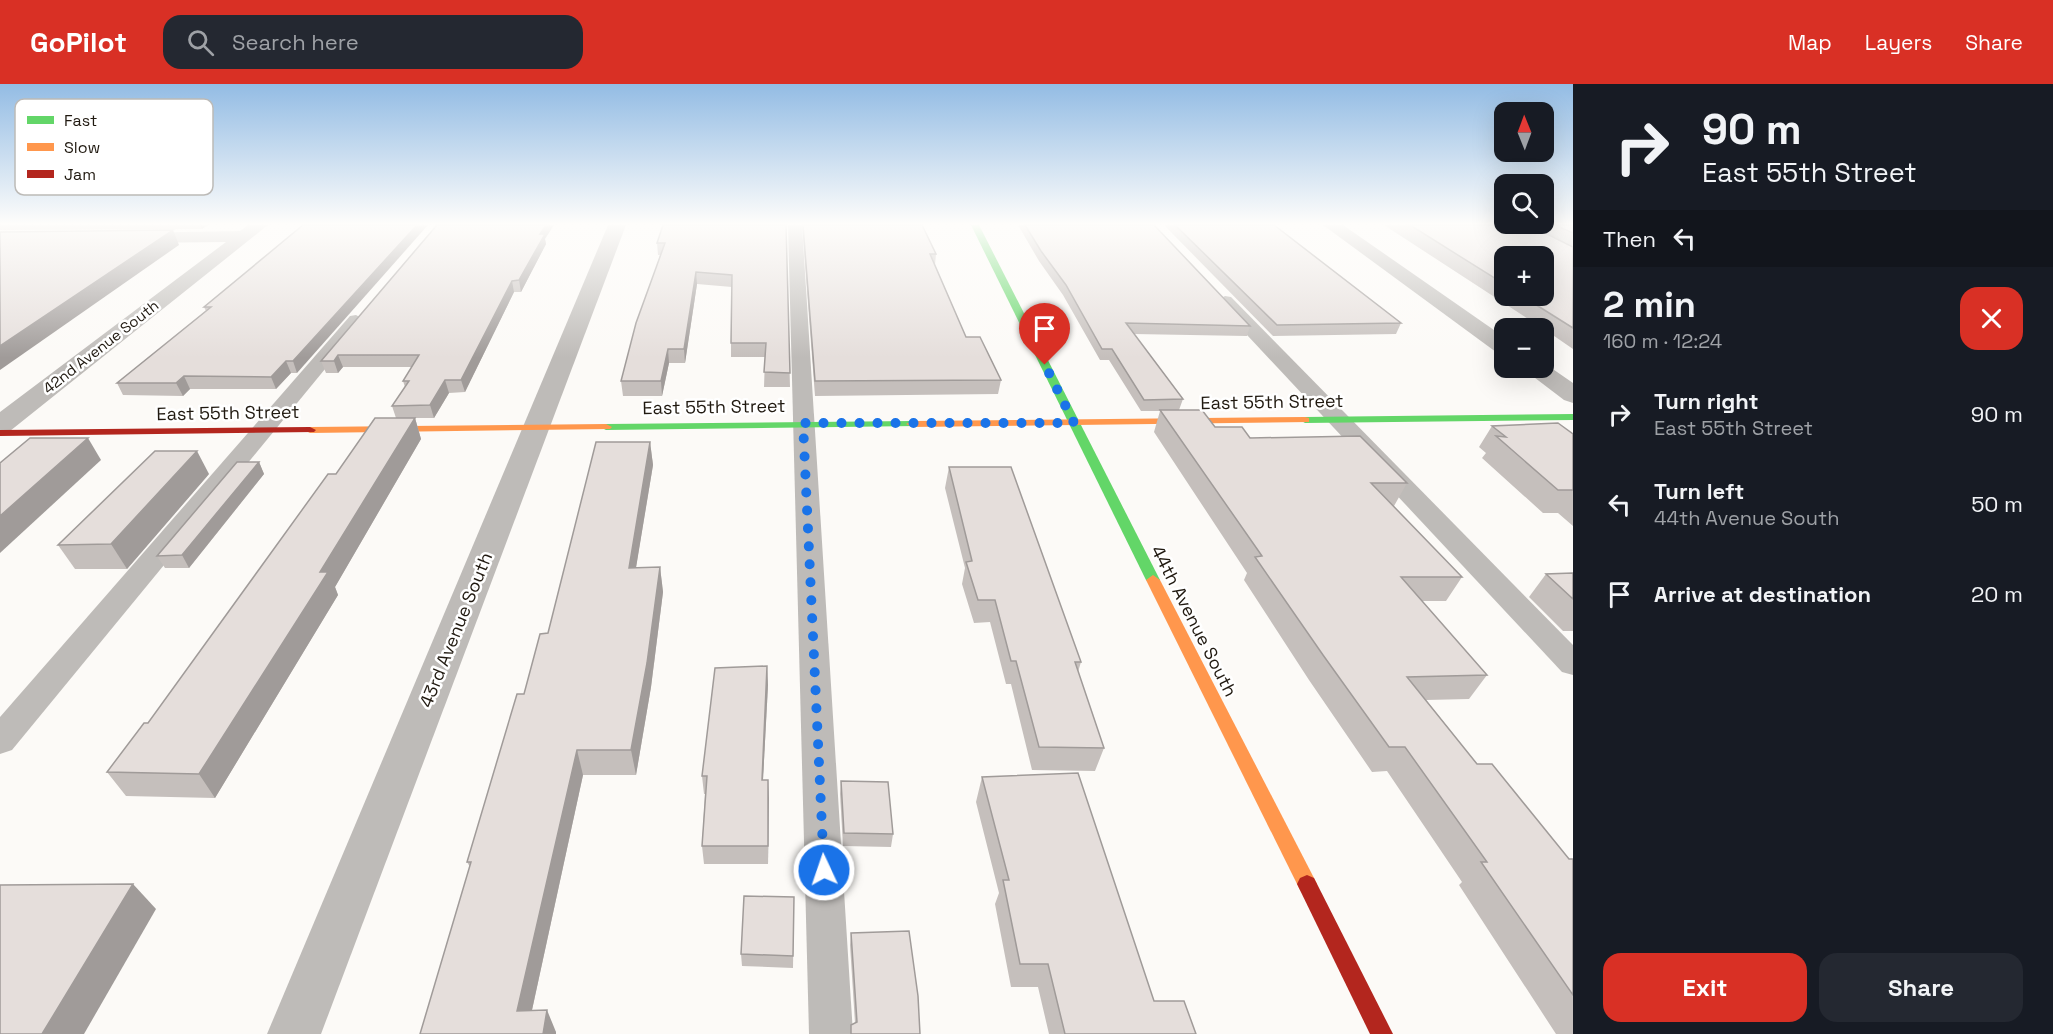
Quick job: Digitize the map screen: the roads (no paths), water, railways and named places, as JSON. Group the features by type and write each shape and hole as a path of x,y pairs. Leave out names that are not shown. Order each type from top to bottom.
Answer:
{"street":[{"name":"42nd Avenue South","path":"0,425 201,269"},
{"name":"43rd Avenue South","path":"294,1034 599,269"},
{"name":"44th Avenue South","path":"997,269 1382,1034"},
{"path":"1395,269 1494,340"},
{"path":"1548,378 1573,395"},
{"name":"East 55th Street","path":"0,433 803,423 1074,423 1573,417"}],"lane":[{"path":"797,269 831,1034"},
{"path":"1208,283 1341,419 1573,664"},
{"path":"0,740 370,304"}]}
